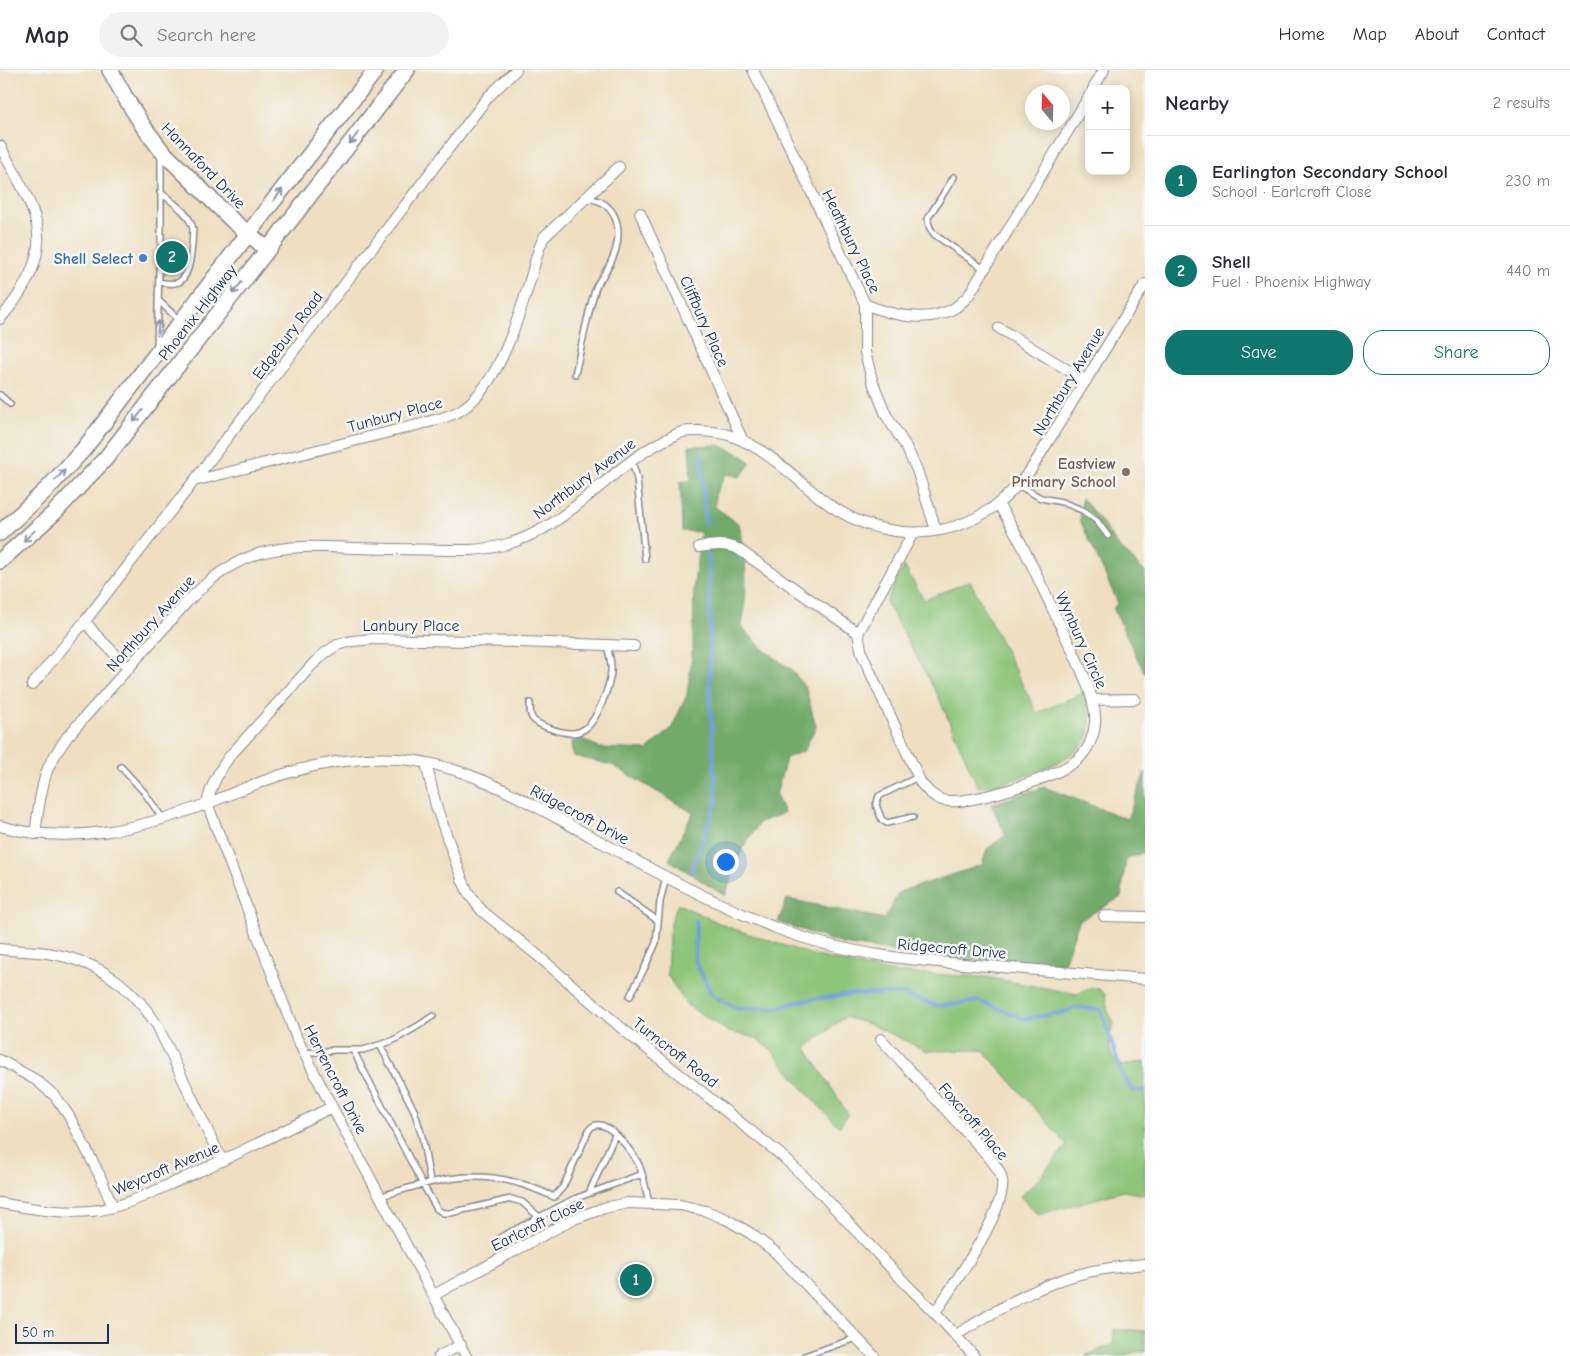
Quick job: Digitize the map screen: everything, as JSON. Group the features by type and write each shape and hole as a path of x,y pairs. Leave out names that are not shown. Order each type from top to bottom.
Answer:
{"main road":[{"name":"Hannaford Drive","path":"110,70 143,126 161,150 233,221 267,249"},
{"name":"Phoenix Highway","path":"0,533 50,487 82,450 376,70"},
{"name":"Phoenix Highway","path":"0,561 54,513 106,458 407,70"}],"street":[{"name":"Edgebury Road","path":"32,685 85,621 194,481 488,97 516,70"},
{"name":"Heathbury Place","path":"753,70 865,304 889,313 907,315 930,316 944,313 953,310 968,295 1085,103"},
{"path":"1095,85 1104,70"},
{"path":"0,146 27,196 37,227 37,248 32,271 18,296 0,320"},
{"name":"Tunbury Place","path":"194,481 425,423 459,411 472,402 485,387 501,357 517,319 544,237 619,167"},
{"name":"Cliffbury Place","path":"640,213 743,441"},
{"name":"Northbury Avenue","path":"35,834 47,770 67,737 206,583 238,562 260,553 286,548 471,550 491,549 513,544 562,517 632,460 651,447 681,432 700,431 715,432 743,441 776,462 825,502 848,516 870,526 913,533 951,527 987,512 1007,496 1030,471 1144,288"},
{"path":"865,304 865,352 872,380 886,415 905,445 917,470 936,530"},
{"path":"999,328 1086,381"},
{"name":"Wynbury Circle","path":"858,633 859,644 865,662 921,784 931,794 942,800 958,800 998,794 1066,768 1078,759 1092,738 1095,722 1093,700 1074,655 1019,539 998,504"},
{"path":"699,547 720,544 738,548 858,633 913,533"},
{"path":"85,621 95,634 129,668"},
{"name":"Lanbury Place","path":"207,803 216,778 229,757 312,665 325,652 337,645 359,640 407,638 634,646"},
{"path":"1093,700 1135,699"},
{"name":"Ridgecroft Drive","path":"0,826 35,834 96,834 132,828 163,819 290,772 335,761 367,758 402,759 451,770 491,785 726,907 779,929 823,944 872,955 932,962 1145,979"},
{"name":"Turncroft Road","path":"426,763 436,806 459,871 469,894 482,911 536,954 625,1031 781,1154 956,1335"},
{"name":"Herrencroft Drive","path":"207,803 297,1039 466,1356"},
{"path":"1104,916 1145,917"},
{"path":"0,949 46,953 88,964 104,971 145,1006 157,1025 222,1161"},
{"name":"Foxcroft Place","path":"881,1039 989,1157 999,1170 1002,1180 1002,1192 998,1208 974,1253 935,1313"},
{"path":"0,1060 36,1080 55,1096 69,1116 99,1174 113,1207"},
{"name":"Weycroft Avenue","path":"0,1202 54,1211 92,1211 113,1207 137,1199 222,1161 332,1107"},
{"name":"Earlcroft Close","path":"434,1294 571,1220 604,1208 628,1203 680,1205 706,1211 726,1219 750,1233 775,1252 874,1356"},
{"path":"974,1356 956,1335 1000,1308 1059,1280 1089,1272 1143,1264"},
{"path":"439,1356 461,1345"}],"lane":[{"path":"161,150 161,244"},
{"path":"954,177 928,218 928,224 935,235 984,269"},
{"path":"159,282 178,282 185,277 189,268 193,228 192,222 184,212 160,192"},
{"path":"575,374 597,286 610,264 619,234 617,222 607,206 601,202 586,198"},
{"path":"156,355 159,268"},
{"path":"159,301 181,322"},
{"path":"0,395 10,404"},
{"path":"632,460 637,479 645,559"},
{"path":"1018,485 1041,498 1062,502 1082,510 1097,521 1108,536"},
{"path":"530,703 533,720 542,726 570,733 586,728 593,720 610,682 611,670 607,645"},
{"path":"121,767 140,786 163,819"},
{"path":"914,817 887,823 882,820 876,805 877,799 882,793 918,777"},
{"path":"630,996 656,943 657,920 666,877"},
{"path":"618,892 657,920"},
{"path":"305,1053 363,1050 405,1035 432,1016"},
{"path":"380,1045 414,1110 422,1136 430,1181"},
{"path":"353,1050 437,1210 443,1213 450,1213 511,1199 522,1202 538,1216"},
{"path":"554,1197 563,1187 591,1127 600,1124 615,1135 633,1154 642,1174 648,1203"},
{"path":"590,1192 615,1135"},
{"path":"501,1237 558,1206 590,1192 642,1174"},
{"path":"381,1196 430,1181 461,1177 519,1183 554,1197 558,1206"},
{"path":"804,1356 857,1338"}],"green space":[{"path":"719,445 742,455 751,463 740,477 726,474 715,495 715,507 739,524 742,537 746,575 742,627 763,649 792,670 806,689 816,726 804,751 786,758 776,795 784,813 760,822 742,849 725,896 669,860 693,813 612,765 573,756 571,743 581,738 600,748 647,750 671,729 687,695 693,646 694,583 701,532 682,531 680,482 691,481 689,446"},
{"path":"1082,498 1116,543 1145,572 1145,674 1113,608 1118,603 1080,520"},
{"path":"904,566 924,600 970,581 1037,713 1083,693 1089,709 1090,727 1087,738 1080,747 1068,756 1038,772 1005,782 978,787 938,696 886,602"},
{"path":"1145,772 1145,851 1126,860 1121,897 1079,921 1064,963 1028,963 927,956 843,944 778,922 787,899 885,919 899,892 982,865 987,849 1006,835 991,804 1044,787 1127,819"},
{"path":"678,904 728,927 816,956 889,972 986,977 1077,994 1092,988 1099,989 1105,994 1108,1012 1114,1023 1110,1034 1110,1051 1115,1061 1120,1066 1145,1061 1145,1195 1124,1191 1038,1215 1020,1196 1035,1183 1067,1145 983,1050 927,1051 872,1025 845,1017 806,1048 848,1114 839,1127 805,1091 771,1049 753,1037 729,1032 687,1005 667,975 669,934 673,915"},
{"path":"1114,1329 1145,1331 1145,1352 1139,1351 1122,1356 1085,1356 1113,1344"}],"waterway":[{"path":"701,456 706,526"},
{"path":"691,871 716,803 710,695 708,551"},
{"path":"696,921 695,960 712,995 738,1009 778,1008 800,1001 852,994 903,994 937,1006 979,1001 1025,1019 1065,1012 1077,1007 1101,1010 1122,1074 1132,1091 1145,1090"}],"place":[{"name":"Shell","path":"172,257"},
{"name":"Shell Select","path":"143,258"},
{"name":"Eastview Primary School","path":"1126,472"},
{"name":"Earlington Secondary School","path":"636,1280"}]}
